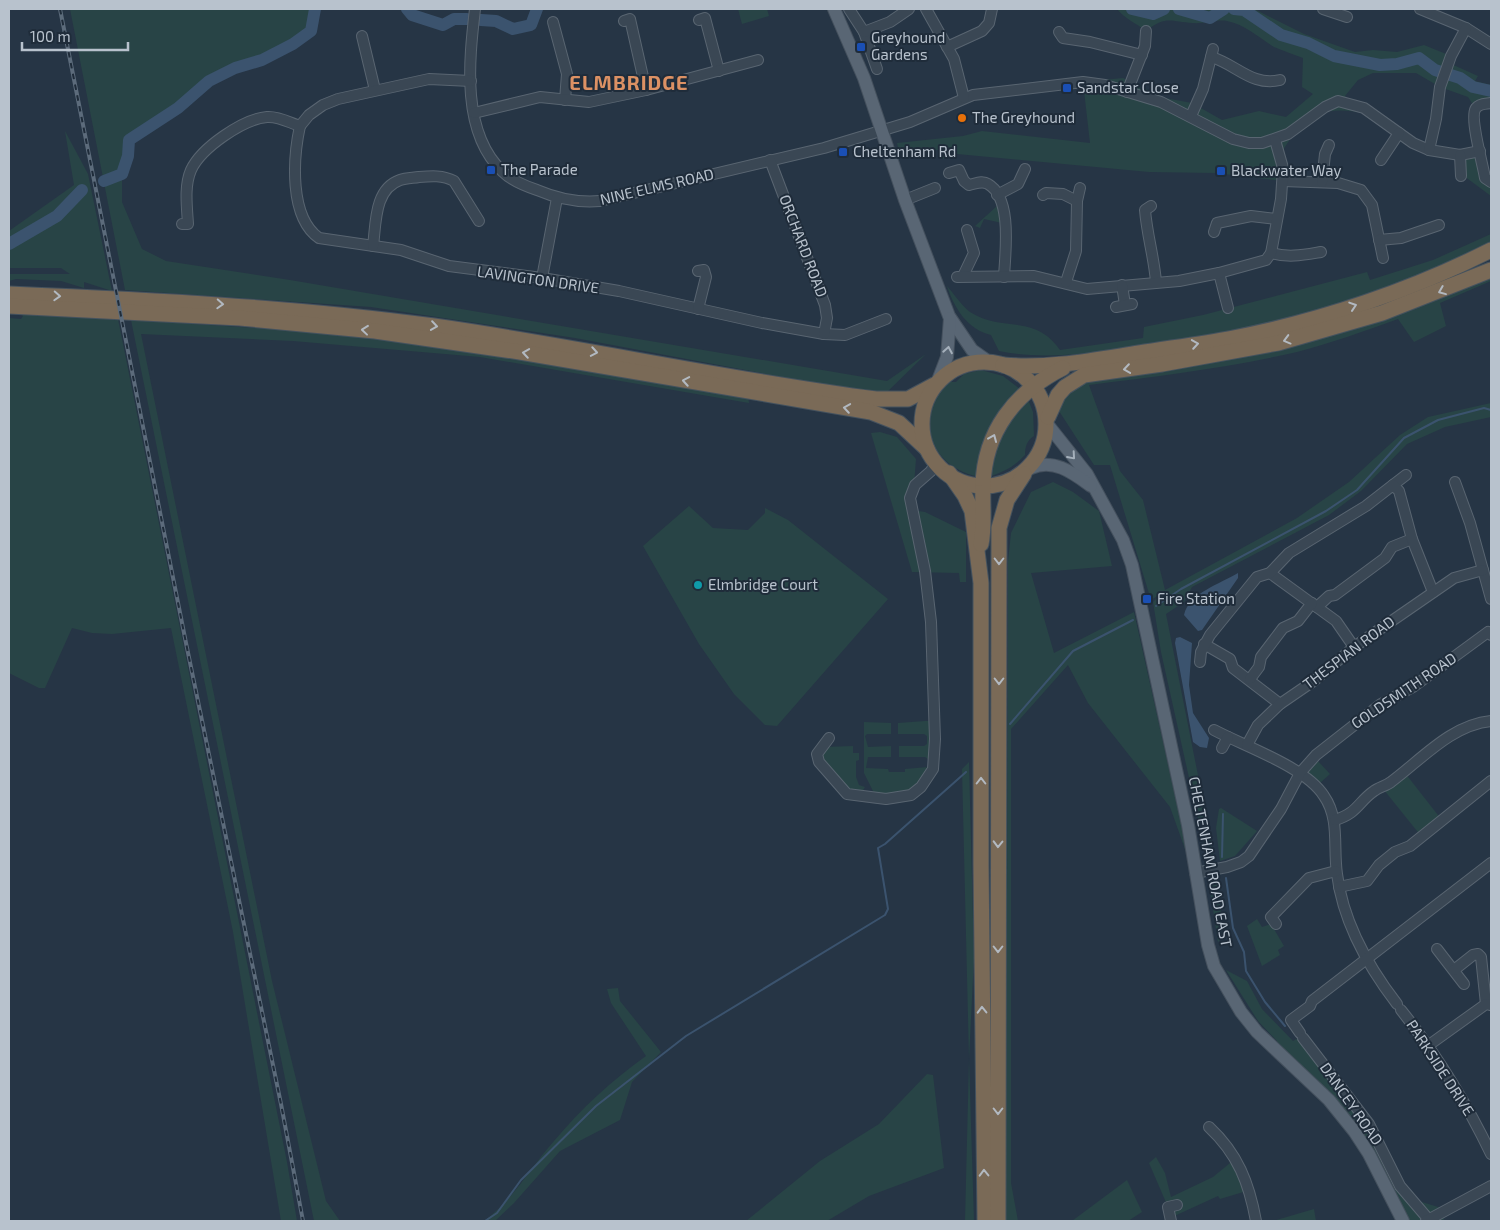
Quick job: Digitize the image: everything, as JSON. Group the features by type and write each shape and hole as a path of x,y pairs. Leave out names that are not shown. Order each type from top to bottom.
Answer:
{"highway":[{"path":"9,294 244,306 379,319 526,340 876,399 908,399 936,384 956,369 974,364 1039,367 1234,338 1329,313 1426,280 1491,250"},
{"path":"998,1221 999,528 1007,500 1044,445 1048,421 1058,395 1065,387 1084,375 1162,364 1278,343 1382,313 1491,270"},
{"path":"9,306 285,322 476,345 880,414 905,427 948,473 965,496 972,511 978,556 982,610 981,865 985,1221"},
{"path":"978,556 984,526 983,485 990,444 1000,422 1012,404 1031,387 1043,378 1073,363"},
{"path":"996,364 1019,375 1031,387 1048,421"},
{"path":"927,449 923,433 923,416 929,395 936,384"},
{"path":"948,473 962,480 983,485 999,484 1028,471"}],"main road":[{"path":"834,9 864,78 905,200 950,316 965,342 980,357 996,364"},
{"path":"936,384 947,357 950,316"},
{"name":"CHELTENHAM ROAD EAST","path":"1048,421 1087,474 1093,488 1115,523 1132,565 1188,825 1208,945 1214,966 1225,987 1257,1032 1328,1100 1354,1131 1369,1154 1403,1221"},
{"name":"CHELTENHAM ROAD EAST","path":"1028,471 1039,464 1058,466 1071,472 1093,488"}],"street":[{"name":"NINE ELMS ROAD","path":"475,9 470,58 471,81 474,113 483,146 504,173 520,184 557,198 584,203 600,201 824,148 882,130"},
{"path":"849,9 864,32 878,65"},
{"path":"864,32 890,22 909,9"},
{"path":"926,9 954,60 964,98"},
{"path":"1323,9 1342,13"},
{"path":"1424,9 1466,28 1491,44"},
{"path":"947,47 982,31 989,23 989,10"},
{"path":"705,18 719,72"},
{"path":"630,19 646,90"},
{"path":"544,32 554,26 566,74 566,100"},
{"path":"1429,150 1442,79 1466,28"},
{"path":"362,36 375,90"},
{"path":"1127,92 1148,36"},
{"path":"1061,38 1090,42 1142,55"},
{"path":"1190,116 1203,89 1212,53 1253,79 1275,84"},
{"path":"474,113 540,97 566,100 589,106 758,60"},
{"path":"188,224 187,194 191,171 203,153 239,126 253,120 269,117 300,126 309,115 322,105 375,90 429,79 471,81"},
{"path":"882,130 923,116 964,98 986,93 1083,82 1104,84 1161,102 1233,139 1249,143 1275,140 1288,134 1325,107 1338,101 1364,108 1399,133 1429,150 1460,155 1480,151"},
{"path":"1491,103 1480,105 1474,112 1485,178 1491,182"},
{"name":"LAVINGTON DRIVE","path":"300,126 296,145 296,195 301,216 309,231 319,238 333,242 401,250 448,266 542,278 824,334 845,335 877,327 886,319"},
{"path":"1380,160 1399,133"},
{"path":"967,230 974,253 960,276 1034,276 1066,282 1087,289 1219,273 1266,260 1271,253 1283,180 1280,154 1275,140"},
{"path":"1322,182 1324,150"},
{"path":"1460,155 1460,177"},
{"name":"ORCHARD ROAD","path":"770,160 825,305 827,318 824,334"},
{"path":"997,195 1018,184 1025,168"},
{"path":"950,173 959,170 964,181 969,185 982,182 988,184 997,195 1006,220 1004,277"},
{"path":"373,246 377,209 387,188 400,180 436,182 442,176 454,181 478,209 479,221"},
{"path":"1283,180 1338,183 1361,190 1372,205 1383,258"},
{"path":"905,200 929,187"},
{"path":"1066,282 1076,250 1077,201 1080,188"},
{"path":"1043,195 1046,193 1063,194 1077,201"},
{"path":"542,278 557,198"},
{"path":"1145,206 1146,229 1155,260 1156,282"},
{"path":"1214,224 1250,216 1277,219"},
{"path":"1379,240 1401,238 1434,224"},
{"path":"1271,253 1284,256 1314,251"},
{"path":"698,309 706,277 704,269"},
{"path":"1219,273 1220,298 1228,308"},
{"path":"1122,285 1124,305"},
{"path":"829,738 817,754 819,762 847,794 886,799 911,794 921,787 933,769 935,739 931,622 925,571 910,498 915,486 931,471 936,462"},
{"path":"1200,662 1204,644 1257,577 1270,573 1288,553 1366,506 1406,475"},
{"path":"1455,482 1470,523 1491,599"},
{"path":"1393,485 1400,491 1412,539 1433,592"},
{"path":"1250,679 1260,667 1261,656 1283,628 1298,621 1315,605 1329,596 1335,595 1385,558 1392,547 1412,539"},
{"name":"THESPIAN ROAD","path":"1246,745 1258,725 1280,704 1316,680 1354,647 1454,578 1483,570"},
{"path":"1270,573 1336,621 1354,647"},
{"name":"GOLDSMITH ROAD","path":"1195,873 1234,864 1249,856 1281,809 1300,773 1316,755 1381,704 1413,686 1490,631"},
{"path":"1204,644 1230,658 1233,668 1250,679 1280,704"},
{"path":"1214,730 1300,773 1325,796 1335,820 1352,813 1374,791 1389,784 1444,740 1475,723 1491,721"},
{"path":"1222,748 1228,737"},
{"path":"1339,887 1367,881 1378,865 1395,852 1410,846 1491,781"},
{"name":"PARKSIDE DRIVE","path":"1335,820 1336,871 1339,887 1349,921 1366,959 1399,1007 1429,1045 1470,1110 1491,1154"},
{"path":"1366,959 1491,863"},
{"path":"1276,924 1271,917 1309,878 1336,871"},
{"path":"1437,949 1464,984"},
{"path":"1429,1045 1489,1005 1481,957 1478,954 1473,955 1454,970"},
{"name":"DANCEY ROAD","path":"1366,959 1312,1000 1310,1006 1291,1020 1369,1124 1400,1186 1429,1221"},
{"path":"1209,1127 1224,1141 1250,1190 1256,1221"},
{"path":"1429,1221 1491,1186"},
{"path":"1171,1221 1168,1207 1177,1205"}],"green space":[{"path":"70,9 315,9 311,31 293,44 262,60 235,68 209,81 178,108 129,140 128,156 122,174 122,202 142,249 166,261 290,280 887,381 926,354 885,394 841,388 575,338 371,307 125,290"},
{"path":"738,9 767,9 769,16 742,24"},
{"path":"1117,9 1254,9 1304,34 1355,52 1373,50 1397,52 1424,45 1451,56 1449,63 1478,76 1475,81 1491,85 1491,103 1475,108 1468,97 1440,87 1416,73 1373,73 1358,80 1345,96 1351,103 1376,115 1337,111 1318,114 1309,119 1298,128 1280,154 1283,181 1215,173 1149,172 957,154 943,159 940,150 899,152 897,143 963,136 982,131 1090,143 1083,82 1123,78 1165,98 1192,103 1222,120 1259,111 1286,117 1313,94 1302,87 1303,58 1274,47 1240,25 1223,21 1197,23 1164,21 1146,31"},
{"path":"65,131 88,174 112,291 84,282 84,288 61,281 16,279 9,281 9,274 70,274 61,268 9,268 9,231 74,185"},
{"path":"1480,151 1491,182 1491,196 1464,176 1460,155"},
{"path":"997,206 1002,223 984,219 980,228 975,226"},
{"path":"1491,234 1491,245 1371,295 1321,312 1259,328 1221,335 1072,354 1036,355 999,351 991,335 975,328 963,317 947,286 970,312 994,322 1029,327 1040,331 1060,350 1143,338 1144,327 1203,315 1367,272 1370,280 1433,260"},
{"path":"1491,275 1491,281 1440,303 1446,326 1414,342 1398,319 1322,345 1271,358 1089,385 1120,471 1143,500 1165,590 1297,518 1349,482 1400,435 1428,417 1491,403 1491,417 1445,427 1407,444 1361,491 1329,515 1192,587 1184,602 1166,614 1215,861 1206,854 1161,652 1153,602 1162,593 1151,600 1110,465 1094,465 1059,411 1064,395 1087,379 1228,359"},
{"path":"19,312 118,319 287,1162 297,1221 281,1221 233,932 171,628 112,634 92,633 72,628 45,688 39,688 9,673 9,318 21,319 23,316"},
{"path":"131,320 320,332 480,351 748,396 749,403 480,357 293,341 141,334 272,981 326,1201 340,1221 314,1221"},
{"path":"981,370 1003,376 1020,389 979,477 962,472 938,452 932,440 929,426 931,411 937,396 947,382 956,382 964,374"},
{"path":"1027,397 1033,412 1034,436 1027,444 1025,455 1008,469 988,477 999,436"},
{"path":"880,432 897,437 916,459 912,510 925,512 966,532 966,582 960,582 959,573 912,572 871,433"},
{"path":"1053,482 1073,492 1099,511 1112,566 1031,573 1054,653 1134,612 1190,863 1170,807 1088,703 1068,665 1011,729 1011,1183 1018,1221 1006,1221 1008,561 1011,533 1031,492"},
{"path":"689,506 713,528 748,530 765,513 765,508 788,520 888,599 777,726 765,725 734,694 699,644 643,546"},
{"path":"930,721 930,764 922,780 899,794 882,795 874,793 864,773 864,722 891,723 891,734 867,734 865,736 868,747 891,746 891,757 868,757 866,768 888,769 889,772 905,772 905,769 928,767 928,759 925,757 899,757 899,746 924,746 927,744 927,736 924,734 898,734 898,723"},
{"path":"853,746 853,753 859,753 859,760 856,761 856,777 859,785 865,787 862,792 850,791 821,759 825,747"},
{"path":"1317,760 1330,774 1320,783 1306,773"},
{"path":"969,762 974,958 969,1059 962,769"},
{"path":"1405,773 1441,819 1421,836 1384,790"},
{"path":"1221,808 1257,831 1235,856 1220,861 1216,828 1219,809"},
{"path":"1218,875 1223,937 1218,942 1209,884"},
{"path":"1257,919 1262,927 1271,924 1284,946 1278,950 1280,955 1262,966 1247,926"},
{"path":"1226,970 1247,981 1262,1009 1293,1041 1298,1038 1369,1124 1412,1199 1448,1210 1443,1221 1403,1221 1354,1131 1276,1052 1277,1041 1258,1021"},
{"path":"618,988 620,1001 661,1052 632,1082 620,1120 560,1151 514,1203 495,1221 484,1221 513,1193 575,1118 609,1085 646,1056 611,1003 607,989"},
{"path":"969,1059 974,1221 965,1221"},
{"path":"927,1074 933,1075 944,1168 869,1196 827,1221 746,1221 820,1161 879,1124"},
{"path":"1156,1157 1165,1173 1171,1197 1213,1177 1235,1159 1250,1190 1220,1199 1218,1196 1170,1218 1168,1207 1149,1163"},
{"path":"1127,1180 1142,1212 1128,1221 1072,1221"},
{"path":"1314,1209 1316,1221 1273,1221"}],"water":[{"path":"1238,573 1238,578 1202,630 1198,631 1184,615 1187,607 1206,590"},
{"path":"1180,637 1192,643 1189,685 1193,713 1209,738 1207,748 1200,747 1193,742 1175,643 1176,638"}],"waterway":[{"path":"104,181 122,174 128,156 129,140 178,108 209,81 235,68 262,60 293,44 311,31 315,9"},
{"path":"407,9 412,15 443,25 454,19 467,19"},
{"path":"481,20 496,21 513,29 531,25 537,9"},
{"path":"1132,9 1153,14 1164,9"},
{"path":"1179,9 1210,18 1224,9"},
{"path":"1234,9 1244,10 1281,35 1308,43 1334,56 1380,65 1397,64 1419,58 1435,70 1460,78 1473,87 1491,91"},
{"path":"9,244 57,216 82,190"},
{"path":"1156,606 1181,589 1326,511 1357,490 1404,438 1438,420 1484,408 1491,410"},
{"path":"1010,724 1073,651 1133,620"},
{"path":"485,1221 497,1213 521,1180 596,1106 686,1036 885,915 888,909 878,848 885,844 966,772"},
{"path":"1222,857 1223,814"},
{"path":"1226,878 1233,928 1244,952 1246,971 1265,1002 1285,1026"}],"railway":[{"path":"60,9 303,1221"}],"place":[{"name":"Greyhound Gardens","path":"861,47"},
{"name":"Sandstar Close","path":"1067,88"},
{"name":"The Greyhound","path":"962,118"},
{"name":"Cheltenham Rd","path":"843,152"},
{"name":"The Parade","path":"491,170"},
{"name":"Blackwater Way","path":"1221,171"},
{"name":"Elmbridge Court","path":"698,585"},
{"name":"Fire Station","path":"1147,599"}],"district":[{"name":"ELMBRIDGE","path":"629,83"}]}
